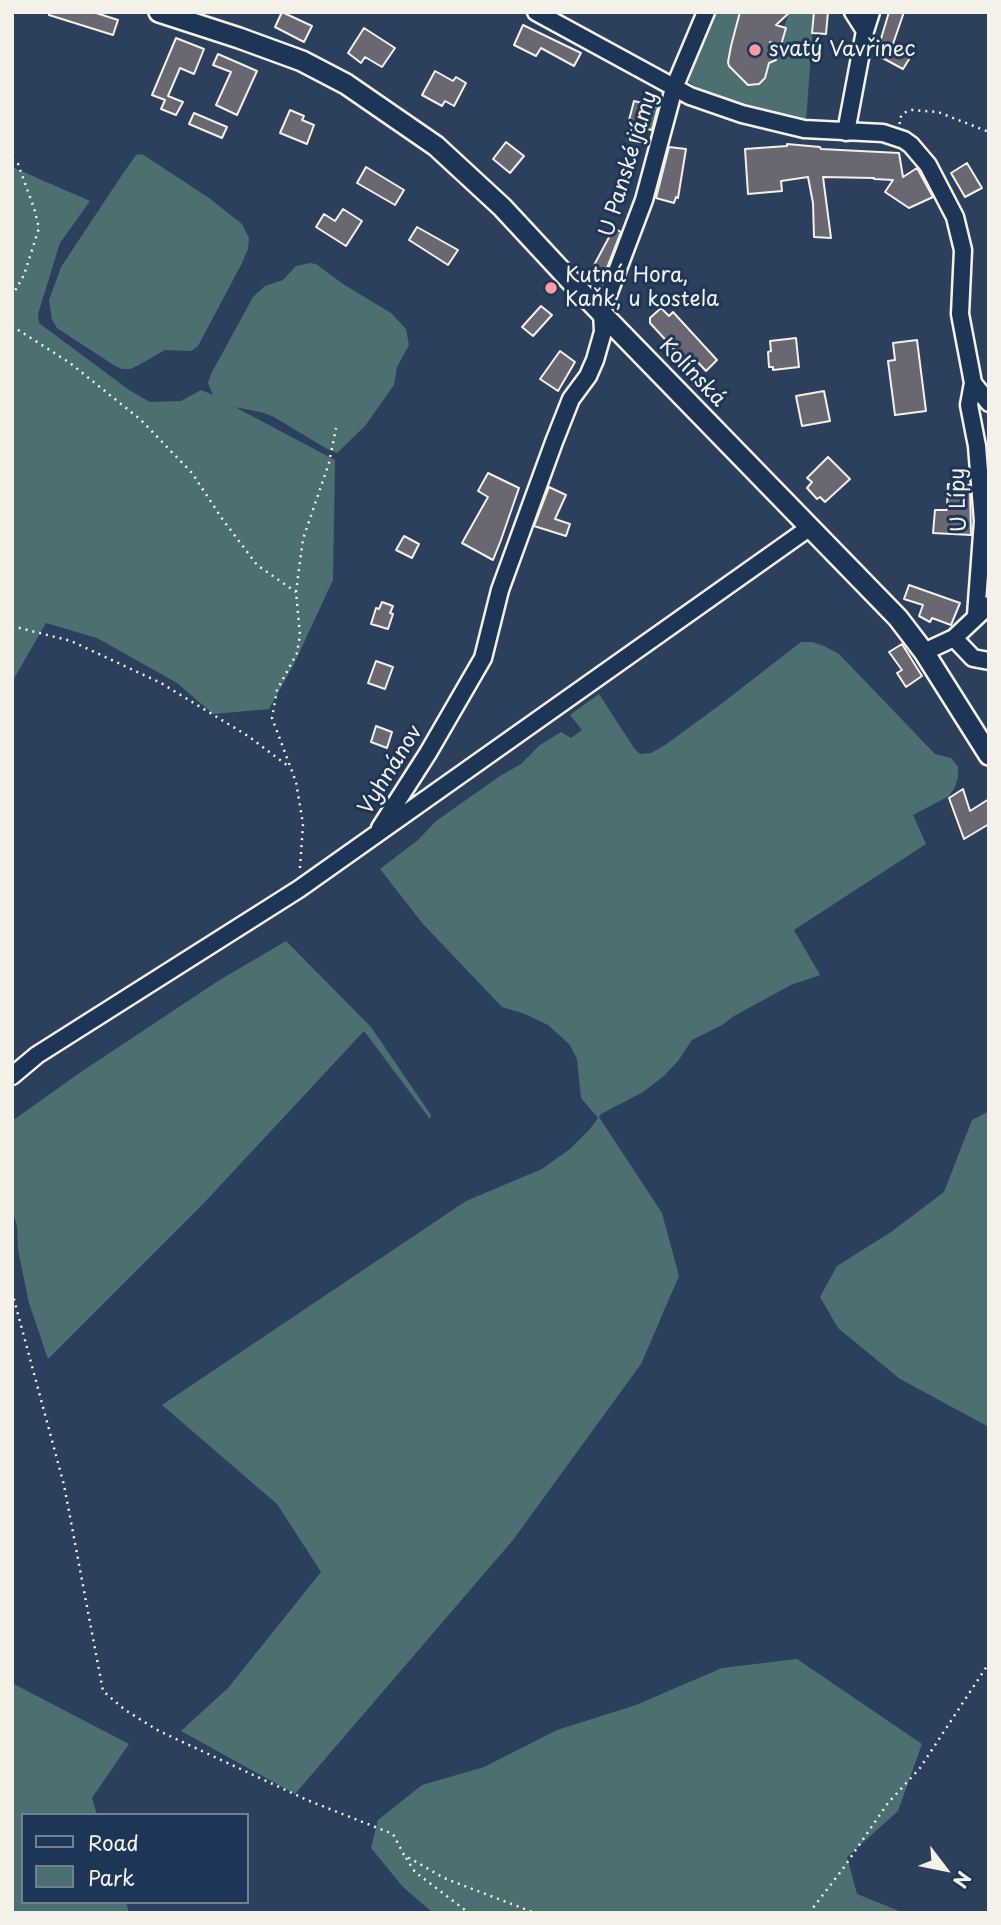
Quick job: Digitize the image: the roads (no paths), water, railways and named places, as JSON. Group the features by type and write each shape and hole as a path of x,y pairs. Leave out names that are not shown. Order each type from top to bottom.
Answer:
{"street":[{"name":"Kolínská","path":"159,12 302,61 346,84 436,146 502,207 898,618 924,652 989,755"},
{"path":"536,12 674,88 706,12"},
{"path":"853,12 865,31"},
{"path":"846,132 871,12"},
{"name":"U Panské jámy","path":"602,311 645,201 674,88 742,114 804,129 883,134 904,140 928,165 955,218 962,250 960,314 973,383 989,403"},
{"name":"Vyhnánov","path":"374,836 428,753 483,658 500,590 554,442 571,399 588,376 595,360 603,332 602,311"},
{"name":"U Lípy","path":"924,652 954,638 983,610 983,521 977,446 970,405 973,383"},
{"name":"Vyhnánov","path":"374,836 809,528"},
{"path":"954,638 974,658 989,661"},
{"path":"12,1076 37,1055 299,889 374,836"}],"place":[{"name":"svatý Vavřinec","path":"755,50"},
{"name":"Kutná Hora, Kaňk, u kostela","path":"551,288"}]}
